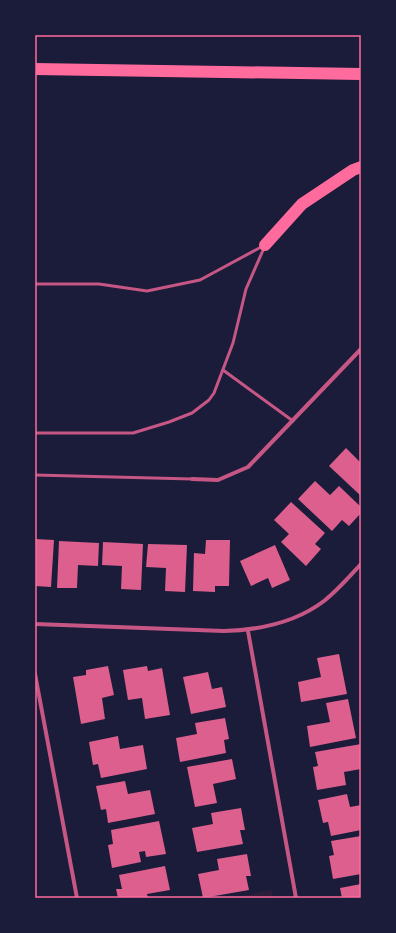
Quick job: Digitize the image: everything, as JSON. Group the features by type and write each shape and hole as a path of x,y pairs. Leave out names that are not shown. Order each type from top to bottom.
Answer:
{"highway":[{"path":"35,70 361,74"},
{"path":"265,245 302,204 353,170 361,167"}],"street":[{"path":"192,479 218,480 248,467 361,349"},
{"path":"35,624 224,631 248,630 289,620 323,602 343,584 361,564"},
{"path":"248,630 296,898"},
{"path":"35,674 77,898"}],"lane":[{"path":"35,284 93,283 147,291 200,280 265,245"},
{"path":"35,433 134,433 192,413 209,400 214,393 233,343 246,289 265,245"},
{"path":"223,370 293,421"},
{"path":"35,476 192,479"}],"shaded area":[{"path":"272,890 273,898 229,898"}],"building":[{"path":"346,448 361,463 361,496 329,466"},
{"path":"315,481 330,495 339,486 361,507 361,513 349,526 342,520 332,531 298,499"},
{"path":"291,502 325,533 315,544 321,549 306,566 281,542 289,534 274,520"},
{"path":"35,539 54,540 51,587 35,586"},
{"path":"206,540 230,540 229,586 215,586 215,592 193,591 194,553 205,554"},
{"path":"59,541 99,543 98,566 78,565 77,588 57,588"},
{"path":"103,542 143,544 141,590 121,589 122,566 102,565"},
{"path":"148,544 187,545 185,592 165,591 166,568 146,567"},
{"path":"275,545 290,580 272,588 268,578 251,586 240,561"},
{"path":"339,654 347,694 301,702 298,682 321,677 317,658"},
{"path":"108,666 114,695 102,698 105,719 81,724 73,677 86,675 86,670"},
{"path":"147,666 148,671 162,668 170,715 145,719 142,698 128,700 123,670"},
{"path":"208,672 212,689 222,687 226,707 191,714 183,677"},
{"path":"348,699 356,738 310,747 307,726 330,722 326,703"},
{"path":"225,718 229,739 224,740 226,753 180,762 176,738 197,734 195,723"},
{"path":"118,736 120,749 143,745 147,769 101,778 98,764 93,765 89,742"},
{"path":"361,744 361,769 344,772 346,785 317,790 313,767 318,766 315,752"},
{"path":"232,759 236,779 213,784 217,803 195,807 187,767"},
{"path":"125,781 128,794 150,790 155,814 108,823 106,809 101,810 96,786"},
{"path":"347,794 350,807 361,805 361,830 331,836 328,822 323,823 318,800"},
{"path":"241,808 245,830 240,830 243,844 197,852 192,828 213,824 211,813"},
{"path":"159,821 166,854 146,857 145,851 139,852 141,862 112,868 108,845 113,844 111,830"},
{"path":"361,836 361,874 333,879 329,856 334,855 331,841"},
{"path":"247,854 251,876 246,876 249,890 203,898 198,874 219,870 217,859"},
{"path":"165,866 170,890 147,894 148,898 118,898 116,889 122,889 119,875"},
{"path":"361,884 361,898 342,898 340,888"}]}
